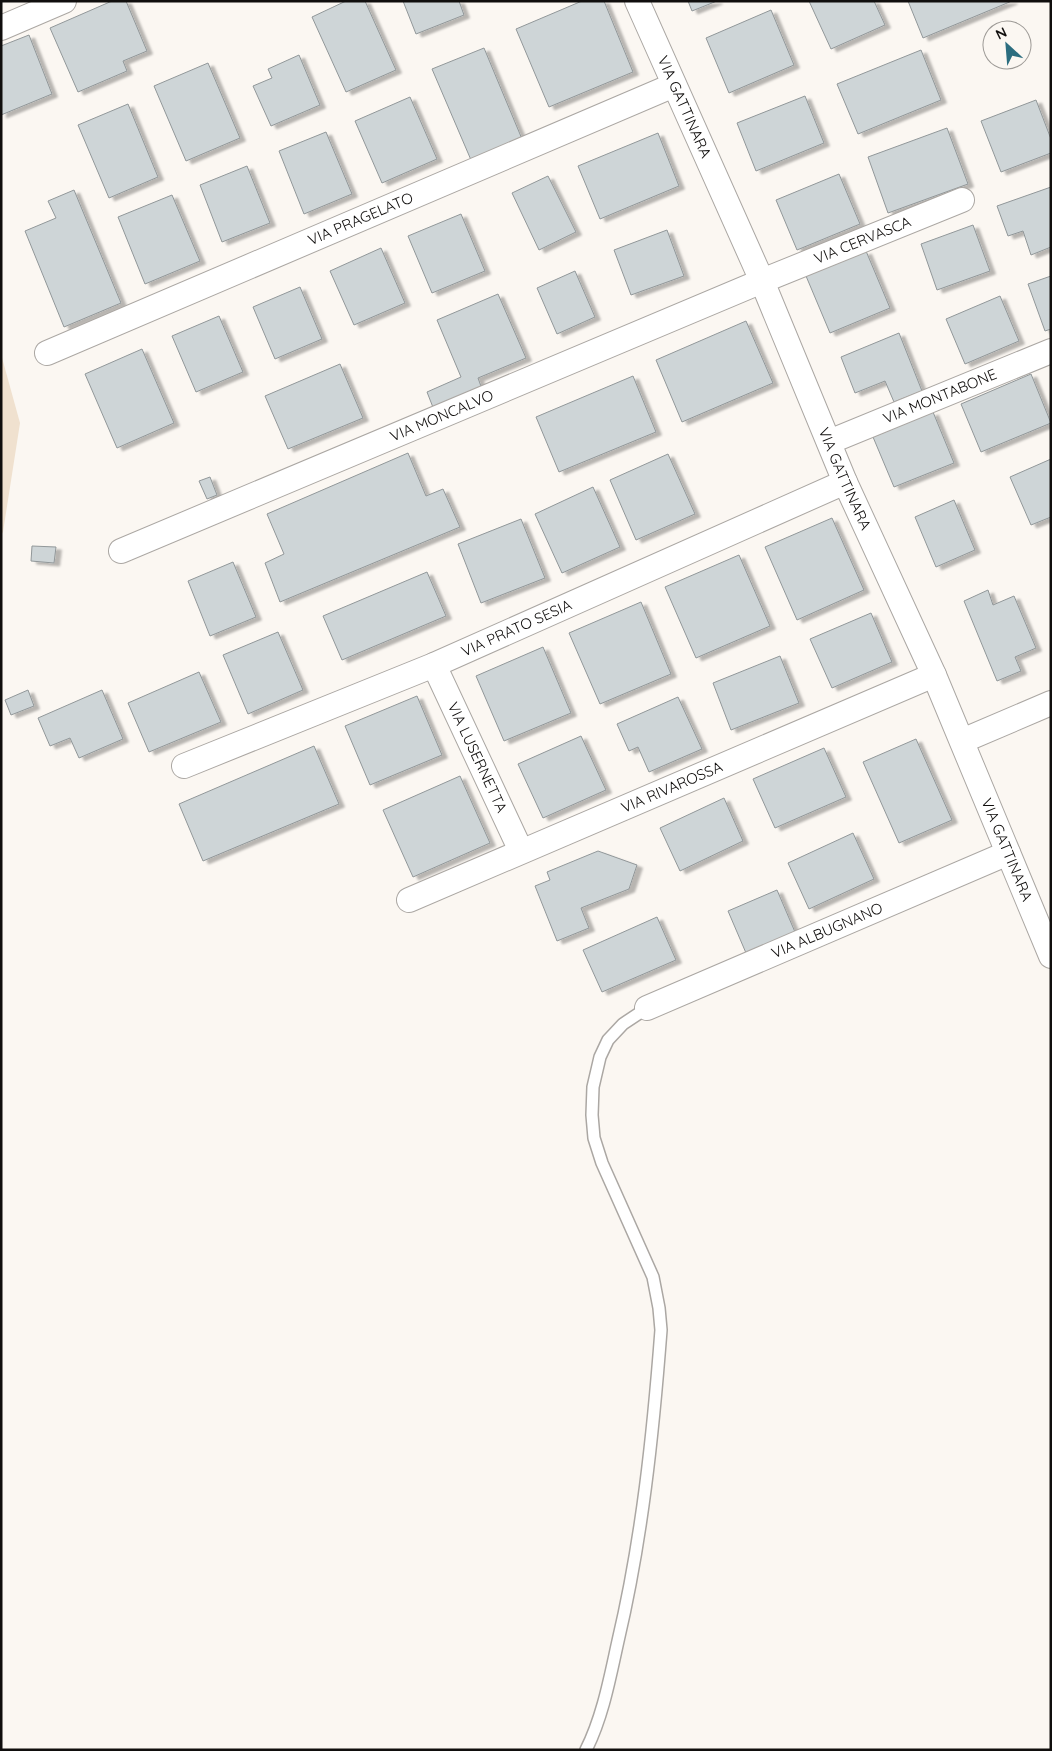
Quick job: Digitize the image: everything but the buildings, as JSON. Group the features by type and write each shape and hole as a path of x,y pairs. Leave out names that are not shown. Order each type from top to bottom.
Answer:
{"street":[{"path":"1,28 64,1"},
{"name":"VIA GATTINARA","path":"637,1 762,281 845,482 934,675 1008,853 1045,925 1051,956"},
{"name":"VIA PRAGELATO","path":"47,353 674,85"},
{"name":"VIA CERVASCA","path":"762,281 962,200"},
{"name":"VIA MONCALVO","path":"121,551 762,281"},
{"name":"VIA MONTABONE","path":"829,442 1051,350"},
{"name":"VIA PRATO SESIA","path":"184,766 434,665 845,482"},
{"name":"VIA LUSERNETTA","path":"434,665 521,851"},
{"name":"VIA RIVAROSSA","path":"409,900 934,675"},
{"path":"962,741 1051,703"},
{"name":"VIA ALBUGNANO","path":"647,1008 1008,853"}],"lane":[{"path":"586,1750 593,1736 609,1681 631,1587 644,1501 661,1330 653,1278 602,1163 594,1138 592,1115 593,1087 600,1057 608,1040 623,1024 647,1008"}],"shaded area":[{"path":"1,354 20,423 1,535"}]}
